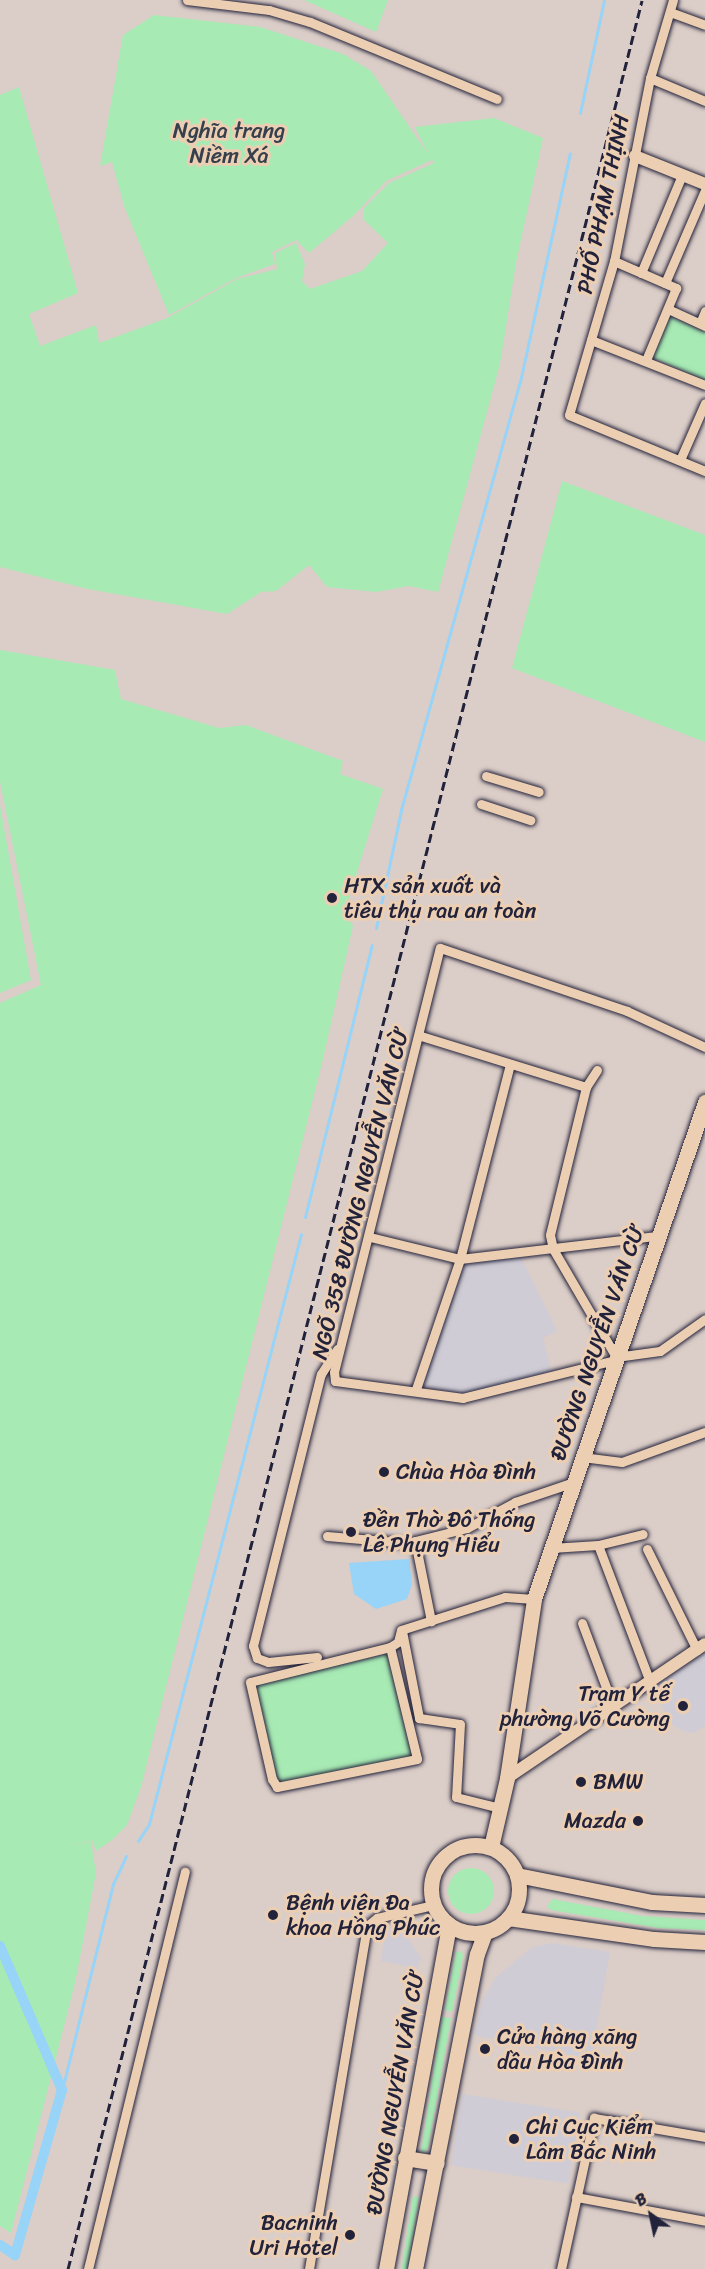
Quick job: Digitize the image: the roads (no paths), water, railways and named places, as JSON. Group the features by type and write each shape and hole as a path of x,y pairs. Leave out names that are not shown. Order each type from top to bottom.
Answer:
{"main road":[{"name":"ĐƯỜNG NGUYỄN VĂN CỪ","path":"491,1848 507,1778 534,1599 615,1358 705,1102"},
{"path":"463,1846 491,1848 508,1859 517,1875 518,1899 508,1918 485,1932 466,1932 449,1925 433,1905 431,1881 442,1858 463,1846"},
{"path":"517,1875 652,1902 705,1905"},
{"path":"508,1918 654,1939 705,1942"},
{"name":"ĐƯỜNG NGUYỄN VĂN CỪ","path":"387,2269 405,2158 449,1925"},
{"path":"415,2269 477,1954 485,1932"},
{"path":"405,2158 437,2163"}],"street":[{"path":"187,0 269,10 310,22 497,99"},
{"name":"PHỐ PHẠM THỊNH","path":"674,0 650,78 614,261 569,415 680,460"},
{"path":"670,12 705,26"},
{"path":"650,78 705,100"},
{"path":"635,156 705,184"},
{"path":"641,273 682,175"},
{"path":"665,283 705,190"},
{"path":"614,261 676,288 646,360"},
{"path":"668,309 702,325 705,311"},
{"path":"591,339 705,385"},
{"path":"705,403 680,460 705,471"},
{"path":"486,776 539,792"},
{"path":"481,804 530,820"},
{"name":"NGÕ 358 ĐƯỜNG NGUYỄN VĂN CỪ","path":"705,1047 627,1011 440,948 422,1036 334,1372 337,1383 416,1389 463,1398 615,1358 660,1351 705,1319"},
{"path":"422,1036 586,1087"},
{"path":"416,1389 460,1259 510,1064"},
{"path":"597,1070 586,1087 550,1235 553,1249 615,1358"},
{"path":"370,1237 460,1259 657,1236"},
{"path":"317,1657 268,1662 257,1658 253,1646 321,1374 342,1341"},
{"path":"582,1457 622,1462 705,1432"},
{"path":"327,1536 415,1541 467,1528 515,1502 574,1482"},
{"path":"551,1548 598,1545 643,1534"},
{"path":"415,1541 431,1621"},
{"path":"598,1545 650,1682"},
{"path":"507,1778 701,1647 647,1549"},
{"path":"401,1630 505,1597 534,1599"},
{"path":"582,1623 613,1706"},
{"path":"390,1647 417,1759 277,1787 272,1779 250,1682 390,1647 398,1641 401,1630"},
{"path":"401,1630 419,1718 460,1724 456,1797 500,1808"},
{"path":"88,2269 185,1872"},
{"path":"309,2269 367,1926 377,1918 433,1905"},
{"path":"561,2269 594,2118 705,2137"},
{"path":"576,2198 705,2221"}],"water":[{"path":"409,1559 412,1584 407,1599 376,1609 354,1594 349,1563"}],"waterway":[{"path":"580,113 604,0"},
{"path":"376,928 401,810 520,382 570,153"},
{"path":"305,1217 372,945"},
{"path":"138,1841 149,1824 301,1234"},
{"path":"62,2090 113,1884 126,1856"},
{"path":"0,1946 62,2090 15,2255 0,2245"}],"railway":[{"path":"68,2269 642,0"}],"place":[{"name":"HTX sản xuất và tiêu thụ rau an toàn","path":"332,898"},
{"name":"Chùa Hòa Đình","path":"384,1472"},
{"name":"Đền Thờ Đô Thống Lê Phụng Hiểu","path":"351,1532"},
{"name":"Trạm Y tế phường Võ Cường","path":"683,1706"},
{"name":"BMW","path":"581,1782"},
{"name":"Mazda","path":"638,1821"},
{"name":"Bệnh viện Đa khoa Hồng Phúc","path":"273,1915"},
{"name":"Cửa hàng xăng dầu Hòa Đình","path":"485,2049"},
{"name":"Chi Cục Kiểm Lâm Bắc Ninh","path":"514,2139"},
{"name":"Bacninh Uri Hotel","path":"350,2235"}],"park label":[{"name":"Nghĩa trang Niềm Xá","path":"229,142"}]}
